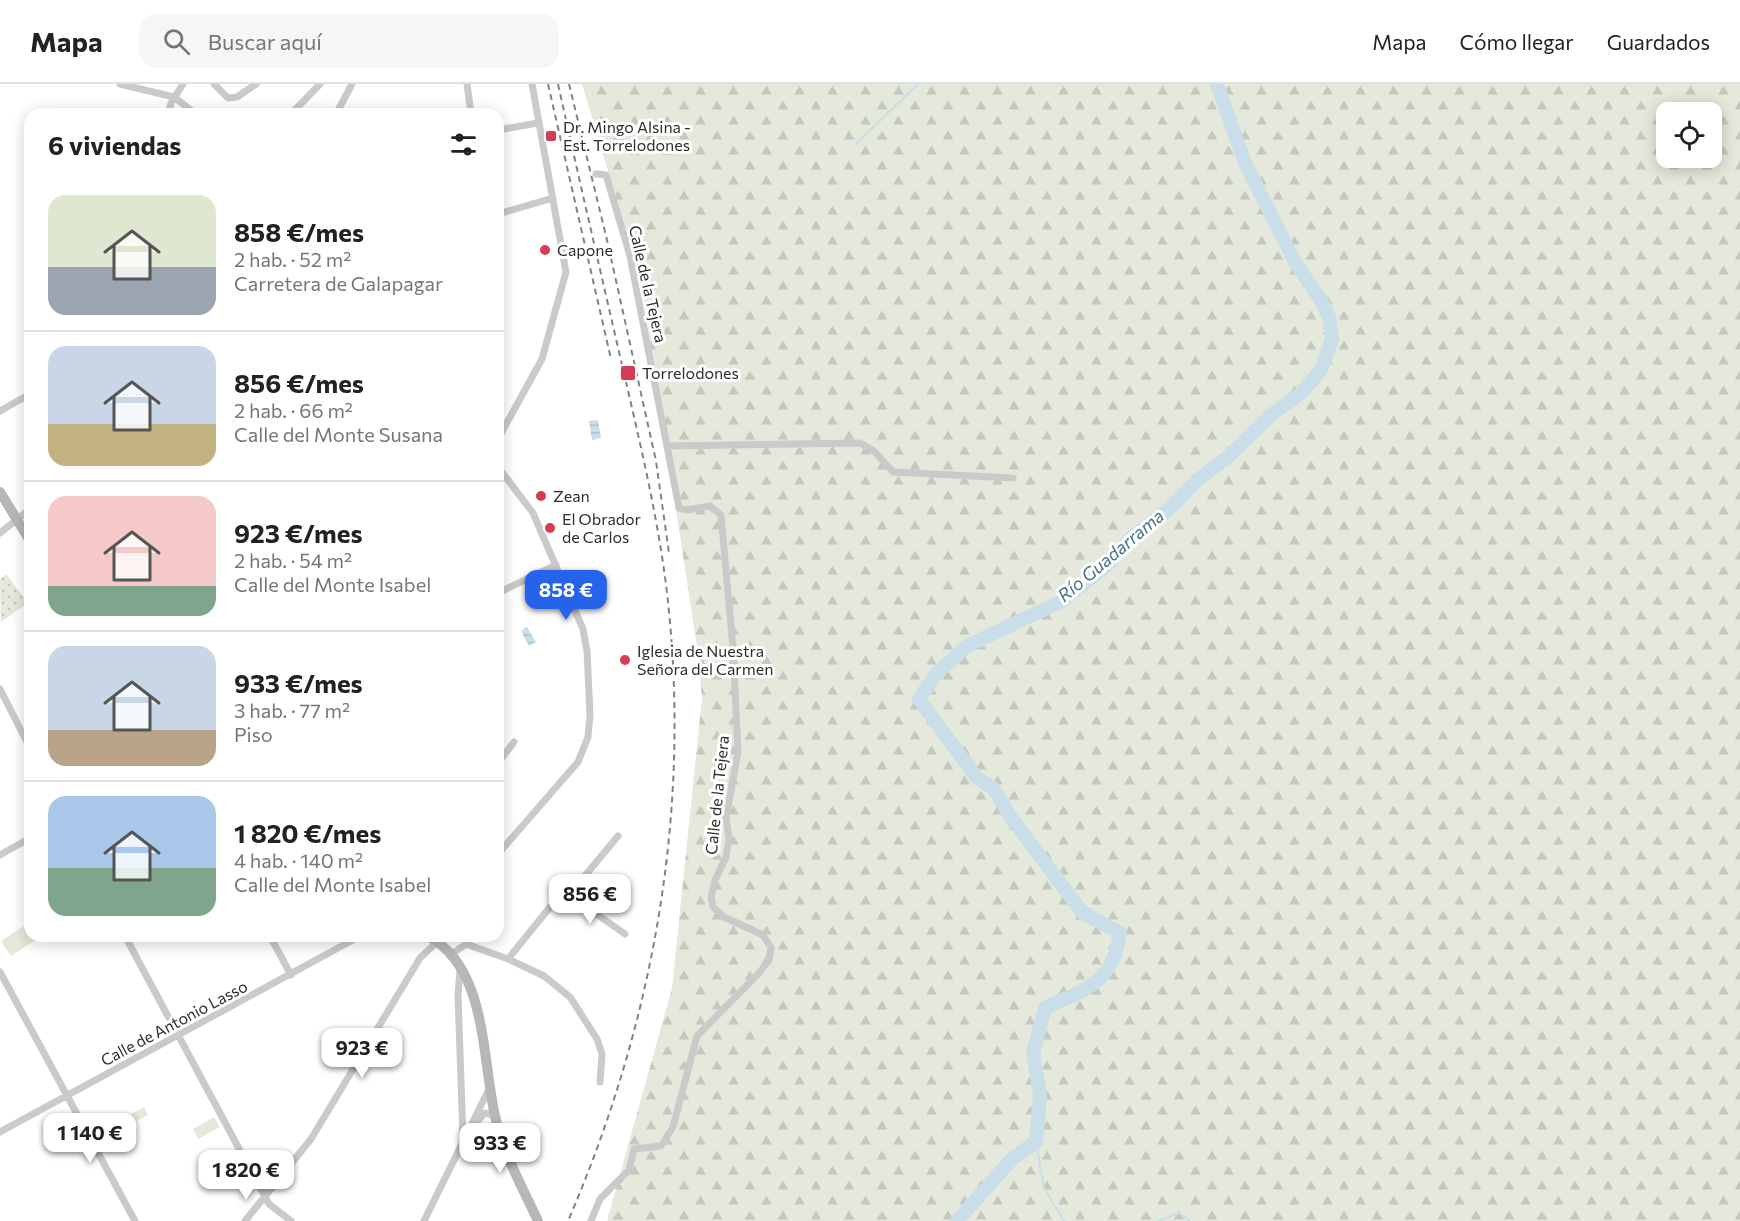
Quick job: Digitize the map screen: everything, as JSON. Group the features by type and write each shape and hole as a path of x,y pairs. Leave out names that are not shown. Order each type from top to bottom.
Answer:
{"main road":[{"path":"0,492 24,533"},
{"path":"437,942 452,954 478,1016 495,1116 507,1154 538,1221"}],"street":[{"path":"120,84 174,97 188,108"},
{"path":"170,108 183,84"},
{"path":"214,84 228,98 237,97 256,84"},
{"path":"298,108 320,84"},
{"path":"339,108 352,84"},
{"path":"467,84 470,108"},
{"path":"504,428 542,359 564,287 566,272 532,84"},
{"path":"504,129 538,123"},
{"name":"Calle de la Tejera","path":"591,1221 600,1199 629,1170 634,1149 661,1146 673,1127 697,1036 760,972 769,960 771,948 763,935 724,917 713,907 711,897 715,880 726,857 729,838 726,818 738,752 733,648 721,514 710,507 687,510 679,508 630,256 606,175 596,174"},
{"path":"504,212 553,198"},
{"path":"0,411 24,397"},
{"path":"668,446 860,443 874,451 893,472 1013,478"},
{"path":"504,475 533,513 583,629 589,674 590,715 584,750 578,762 504,847"},
{"path":"0,533 24,513"},
{"path":"504,590 556,565"},
{"path":"0,689 24,736"},
{"path":"504,755 514,742"},
{"path":"508,959 550,907 569,895 618,836"},
{"path":"0,855 24,841"},
{"path":"569,895 625,934"},
{"path":"128,942 269,1204 291,1221"},
{"path":"273,942 291,975"},
{"name":"Calle de Antonio Lasso","path":"0,1132 349,942"},
{"path":"244,1221 311,1139 431,942"},
{"path":"452,954 466,944 508,959 544,976 570,996 597,1039 602,1054 600,1082"},
{"path":"460,969 458,996 463,1137"},
{"path":"0,972 135,1221"},
{"path":"424,1221 490,1085"},
{"path":"463,1137 485,1113 495,1116"}],"green space":[{"path":"582,84 1740,84 1740,1221 607,1221 672,988 702,698 697,647 641,281"},
{"path":"6,574 24,598 24,606 1,622 0,579"},
{"path":"24,926 24,942 33,942 11,956 1,941"},
{"path":"144,1107 148,1115 129,1125 125,1117"},
{"path":"214,1117 220,1127 198,1139 193,1129"}],"water":[{"path":"598,420 601,438 592,440 589,421"},
{"path":"527,627 536,642 529,646 521,631"}],"waterway":[{"path":"856,144 918,84"},
{"name":"Río Guadarrama","path":"957,1221 1012,1159 1036,1142 1040,1095 1033,1053 1045,1008 1096,982 1111,963 1120,933 1082,912 1012,819 994,789 976,777 919,699 936,674 967,646 1062,601 1106,566 1130,539 1171,507 1197,480 1228,457 1270,416 1301,393 1321,370 1332,339 1329,317 1321,300 1296,264 1245,163 1217,84"},
{"path":"1036,1142 1044,1188 1064,1221"},
{"path":"1159,1221 1179,1213 1190,1221"}],"railway":[{"path":"548,84 611,359"},
{"path":"558,84 659,536 667,593 673,674 674,754 669,834 659,913 644,992 623,1069 598,1146 568,1221"},
{"path":"569,84 607,240 656,461 669,553"}],"place":[{"name":"Dr. Mingo Alsina - Est. Torrelodones","path":"551,136"},
{"name":"Capone","path":"545,250"},
{"name":"Torrelodones","path":"628,373"},
{"name":"Zean","path":"541,496"},
{"name":"El Obrador de Carlos","path":"550,528"},
{"name":"Iglesia de Nuestra Señora del Carmen","path":"625,660"}]}
